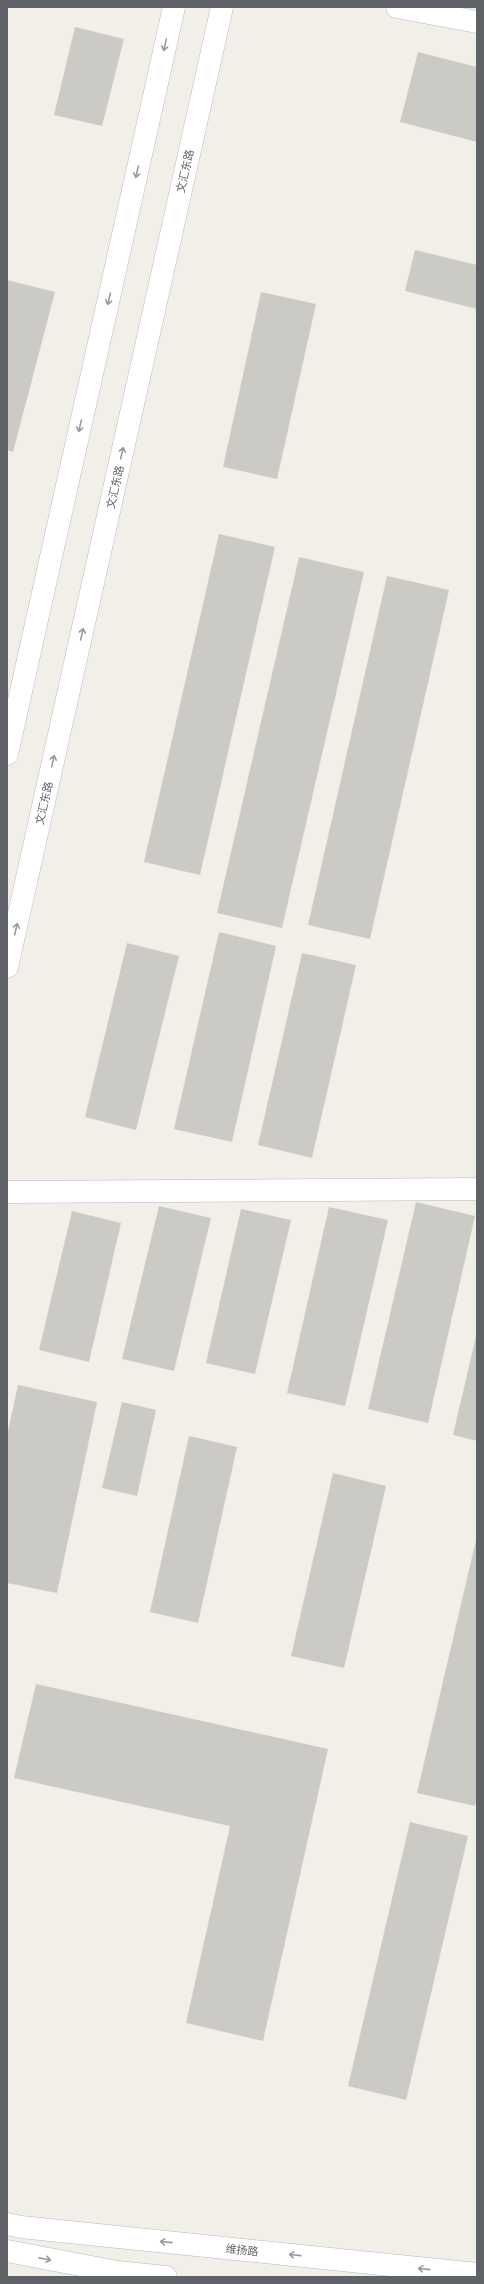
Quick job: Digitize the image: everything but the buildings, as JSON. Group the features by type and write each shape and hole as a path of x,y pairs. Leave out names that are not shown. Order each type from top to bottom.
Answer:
{"main road":[{"path":"7,754 174,7"},
{"name":"文汇东路","path":"7,967 222,7"},
{"path":"397,7 477,22"},
{"path":"7,1192 477,1189"},
{"name":"维扬路","path":"12,2223 477,2274"},
{"path":"10,2254 117,2272 166,2277"}]}
